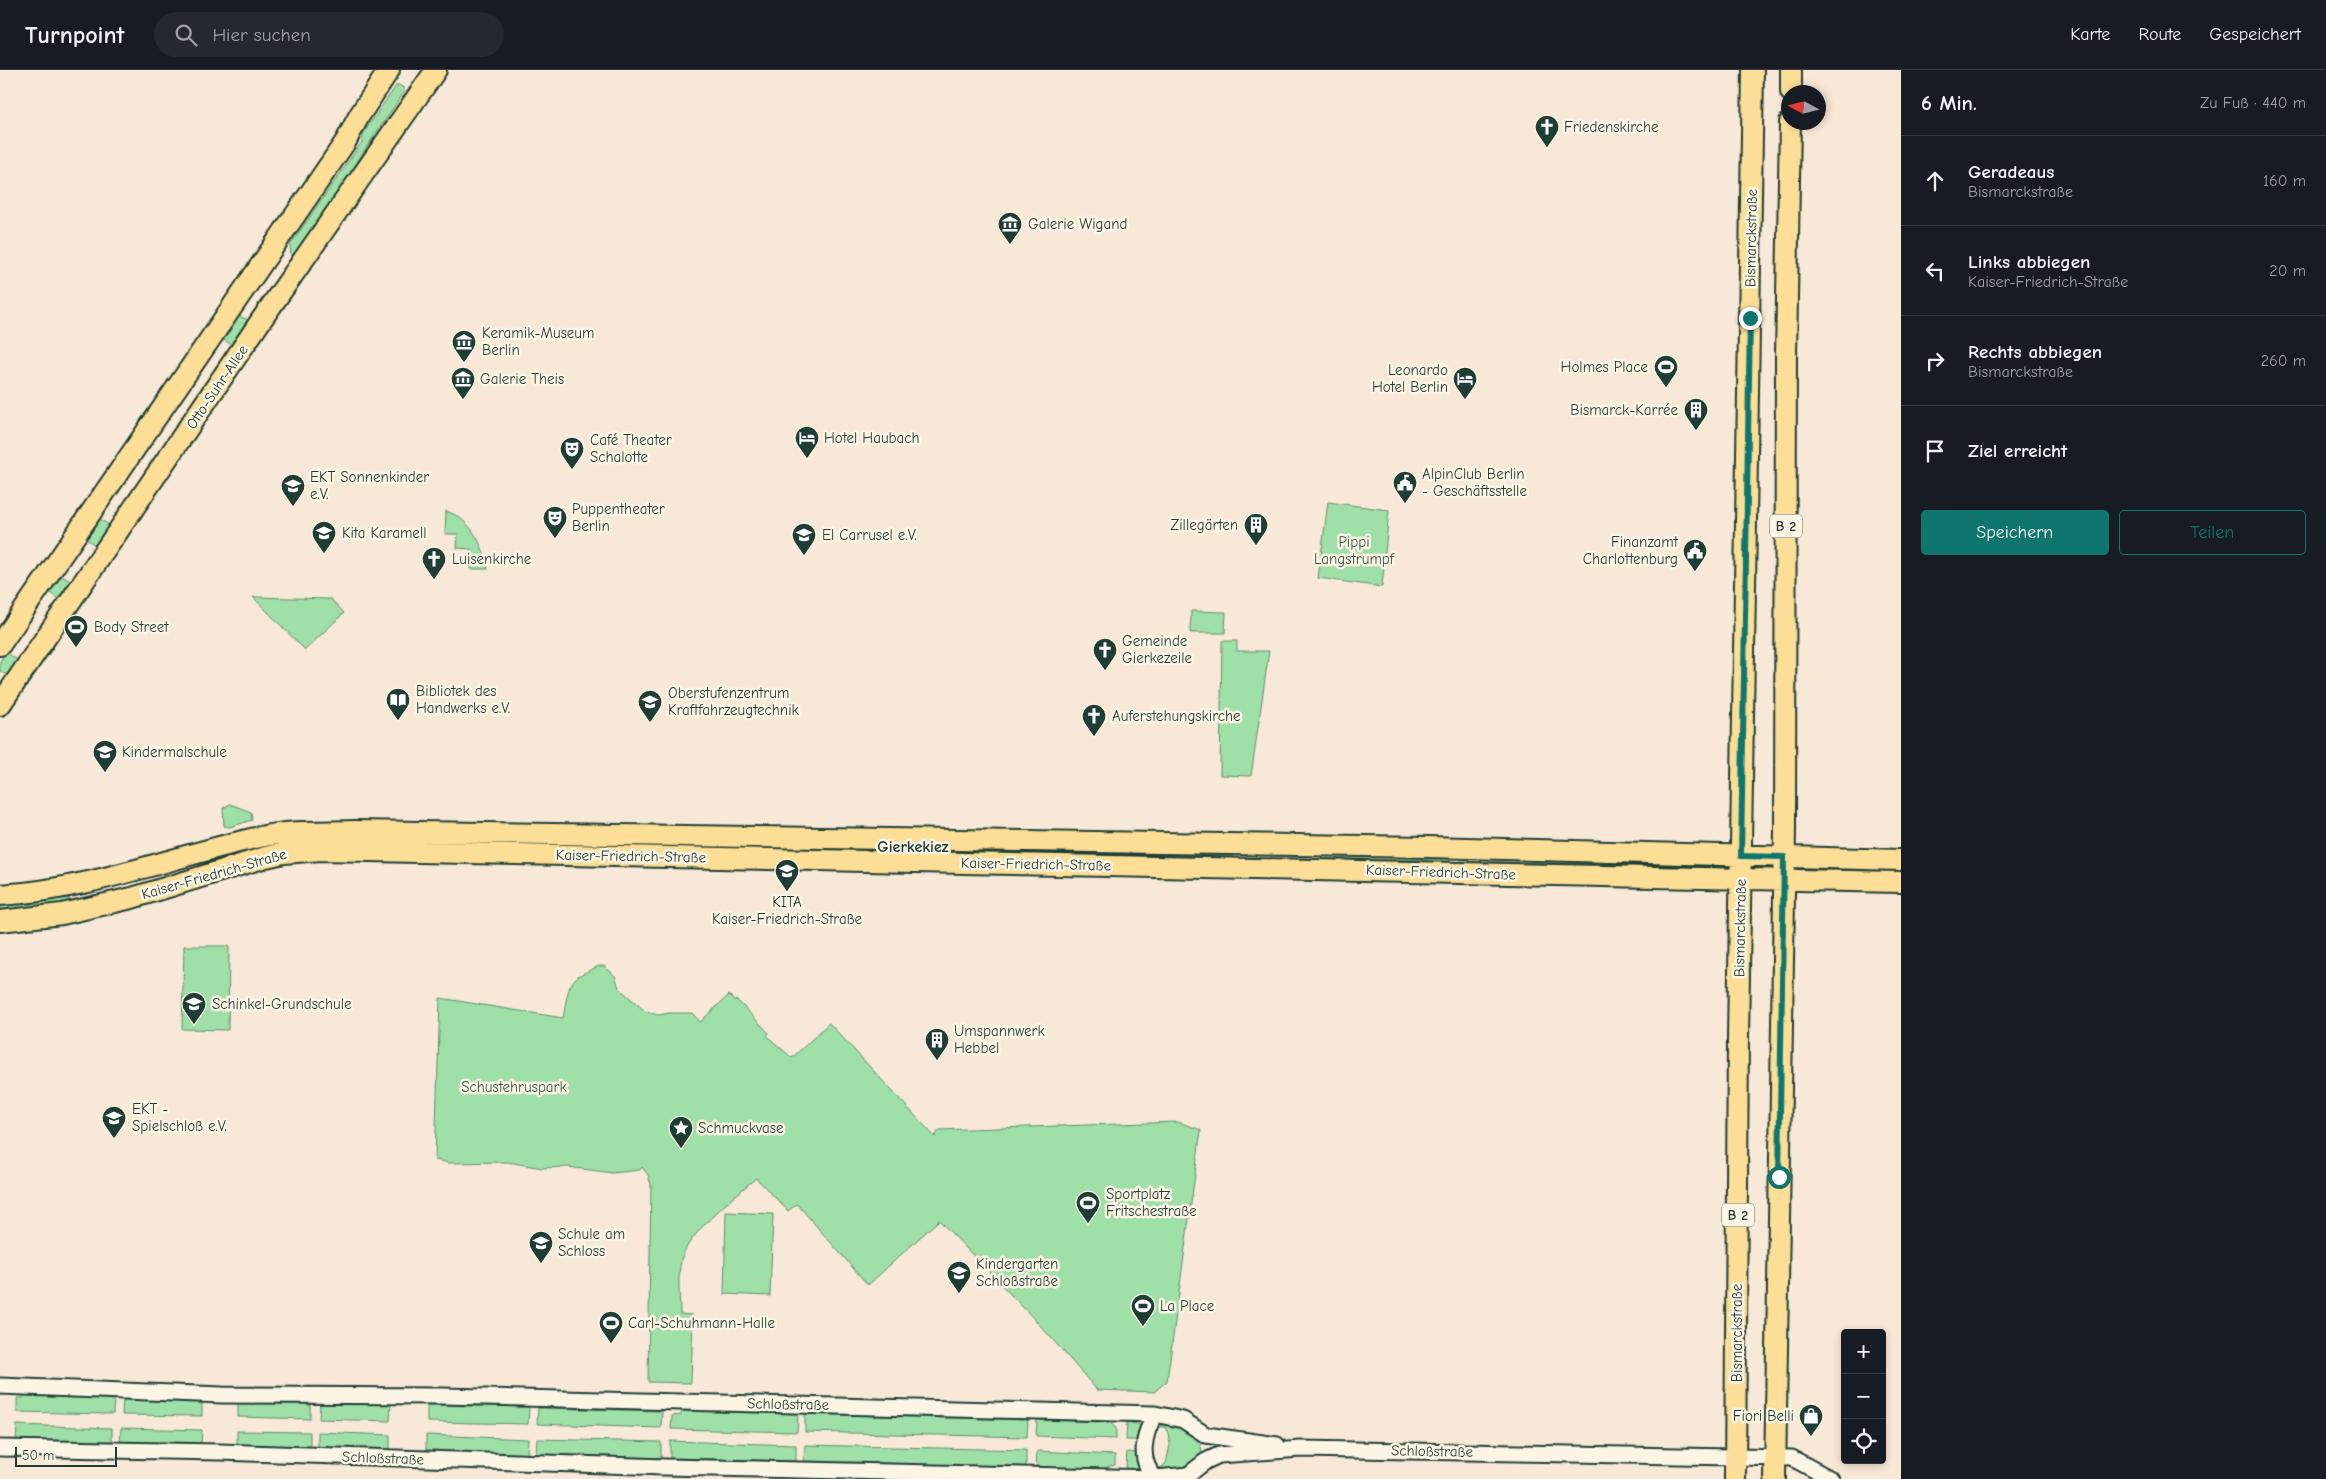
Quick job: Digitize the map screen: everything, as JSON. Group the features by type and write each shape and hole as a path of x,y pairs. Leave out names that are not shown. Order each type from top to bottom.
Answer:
{"main road":[{"path":"0,645 335,156 389,70"},
{"name":"Otto-Suhr-Allee","path":"0,705 262,319 436,70"},
{"name":"Bismarckstraße","path":"1736,1456 1741,856 1754,70"},
{"path":"1791,70 1791,85"},
{"name":"B 2","path":"1775,1479 1784,880 1786,356 1790,130"},
{"name":"Kaiser-Friedrich-Straße","path":"0,895 36,893 95,882 260,837 296,833 355,831 1429,848 1901,860"},
{"name":"Kaiser-Friedrich-Straße","path":"0,921 62,914 132,898 275,855 321,850 1901,882"},
{"name":"B 2","path":"1735,1479 1736,1456"}],"street":[{"name":"Schloßstraße","path":"0,1386 222,1395 443,1396 1155,1414 1183,1420 1206,1435 1300,1449"},
{"path":"1155,1414 1146,1432 1144,1457 1148,1471 1156,1478"},
{"path":"1206,1435 1206,1461"},
{"name":"Schloßstraße","path":"0,1448 220,1452 665,1467 1156,1478 1188,1476 1206,1461 1219,1455 1300,1449 1564,1453 1792,1458 1831,1479"}],"green space":[{"path":"399,85 404,88 404,92 364,151 331,205 291,259 290,245 362,142 364,132 396,86"},
{"path":"237,315 250,321 233,346 221,338"},
{"name":"Pippi Langstrumpf","path":"1328,502 1389,510 1382,587 1318,578"},
{"path":"446,511 455,515 469,526 483,551 488,569 471,569 471,549 457,548 458,534 445,534"},
{"path":"97,517 109,525 95,545 83,537"},
{"path":"59,574 70,581 58,599 48,591"},
{"path":"253,597 331,599 344,613 305,650"},
{"path":"1191,611 1226,612 1225,633 1190,633"},
{"path":"1222,641 1237,641 1237,651 1269,651 1251,776 1220,775"},
{"path":"6,652 17,660 6,675 0,671 0,661"},
{"path":"230,804 251,812 252,820 230,827 224,826 223,808"},
{"path":"629,844 764,847 764,851 628,848"},
{"path":"833,848 1034,852 1034,856 833,852"},
{"path":"1043,853 1232,856 1232,860 1043,856"},
{"path":"1291,858 1451,860 1450,865 1290,861"},
{"path":"1460,861 1707,866 1707,870 1459,865"},
{"path":"1817,868 1901,869 1901,874 1817,872"},
{"path":"70,898 62,908 0,912 0,906"},
{"path":"184,946 229,946 228,1030 182,1029"},
{"name":"Schustehruspark","path":"598,966 605,966 615,976 619,988 645,1011 658,1015 692,1013 700,1022 729,995 735,1001 737,1000 769,1033 767,1036 792,1058 829,1023 935,1137 939,1130 1178,1122 1201,1130 1167,1381 1154,1392 1097,1390 1039,1324 939,1220 868,1285 797,1204 788,1211 756,1178 707,1222 684,1252 679,1274 680,1314 693,1315 691,1383 648,1382 651,1185 648,1175 642,1167 640,1170 612,1173 568,1167 542,1168 508,1162 449,1163 435,1160 440,998 563,1018 569,990 573,981"},
{"path":"726,1212 773,1214 770,1296 724,1294"},
{"path":"23,1395 114,1397 113,1414 17,1412 17,1398 23,1398"},
{"path":"123,1397 202,1399 202,1416 122,1415"},
{"path":"238,1400 310,1402 310,1419 238,1417"},
{"path":"320,1402 391,1404 390,1421 319,1419"},
{"path":"427,1405 529,1407 528,1424 427,1422"},
{"path":"538,1408 662,1411 661,1428 537,1424"},
{"path":"682,1411 798,1414 797,1432 671,1429 672,1416 681,1415"},
{"path":"805,1414 1028,1420 1027,1437 805,1432"},
{"path":"1037,1420 1109,1422 1116,1428 1116,1439 1036,1436"},
{"path":"1127,1422 1141,1425 1138,1440 1126,1440"},
{"path":"1166,1423 1175,1425 1199,1437 1202,1451 1190,1463 1179,1468 1161,1471 1155,1466 1161,1468 1166,1463 1170,1445 1165,1427 1157,1427"},
{"path":"17,1425 112,1428 112,1443 16,1441"},
{"path":"121,1428 202,1430 201,1446 120,1444"},
{"path":"237,1431 310,1432 310,1448 237,1446"},
{"path":"318,1432 390,1435 390,1451 318,1449"},
{"path":"426,1435 528,1439 527,1454 426,1451"},
{"path":"537,1439 661,1442 661,1458 536,1454"},
{"path":"670,1441 796,1445 796,1461 670,1458"},
{"path":"805,1445 1026,1450 1026,1467 804,1461"},
{"path":"1037,1451 1115,1455 1115,1465 1109,1466 1106,1469 1036,1467"},
{"path":"1127,1452 1139,1453 1140,1467 1138,1469 1126,1470"}],"place":[{"name":"Friedenskirche","path":"1547,148"},
{"name":"Galerie Wigand","path":"1010,245"},
{"name":"Keramik-Museum Berlin","path":"464,363"},
{"name":"Holmes Place","path":"1666,388"},
{"name":"Galerie Theis","path":"463,400"},
{"name":"Leonardo Hotel Berlin","path":"1465,400"},
{"name":"Bismarck-Karrée","path":"1696,431"},
{"name":"Hotel Haubach","path":"807,459"},
{"name":"Café Theater Schalotte","path":"572,470"},
{"name":"AlpinClub Berlin - Geschäftsstelle","path":"1405,504"},
{"name":"EKT Sonnenkinder e.V.","path":"293,507"},
{"name":"Puppentheater Berlin","path":"555,539"},
{"name":"Zillegärten","path":"1256,546"},
{"name":"Kita Karamell","path":"324,554"},
{"name":"El Carrusel e.V.","path":"804,556"},
{"name":"Finanzamt Charlottenburg","path":"1695,572"},
{"name":"Luisenkirche","path":"434,580"},
{"name":"Body Street","path":"76,648"},
{"name":"Gemeinde Gierkezeile","path":"1105,671"},
{"name":"Bibliotek des Handwerks e.V.","path":"398,721"},
{"name":"Oberstufenzentrum Kraftfahrzeugtechnik","path":"650,723"},
{"name":"Auferstehungskirche","path":"1094,737"},
{"name":"Kindermalschule","path":"105,773"},
{"name":"KITA Kaiser-Friedrich-Straße","path":"787,892"},
{"name":"Schinkel-Grundschule","path":"194,1025"},
{"name":"Umspannwerk Hebbel","path":"937,1061"},
{"name":"EKT - Spielschloß e.V.","path":"114,1139"},
{"name":"Schmuckvase","path":"681,1149"},
{"name":"Sportplatz Fritschestraße","path":"1088,1224"},
{"name":"Schule am Schloss","path":"541,1264"},
{"name":"Kindergarten Schloßstraße","path":"959,1294"},
{"name":"La Place","path":"1143,1327"},
{"name":"Carl-Schuhmann-Halle","path":"611,1344"},
{"name":"Fiori Belli","path":"1811,1437"}],"district":[{"name":"Gierkekiez","path":"913,846"}],"route":[{"path":"1750,318 1741,856 1784,857 1779,1177"}]}
